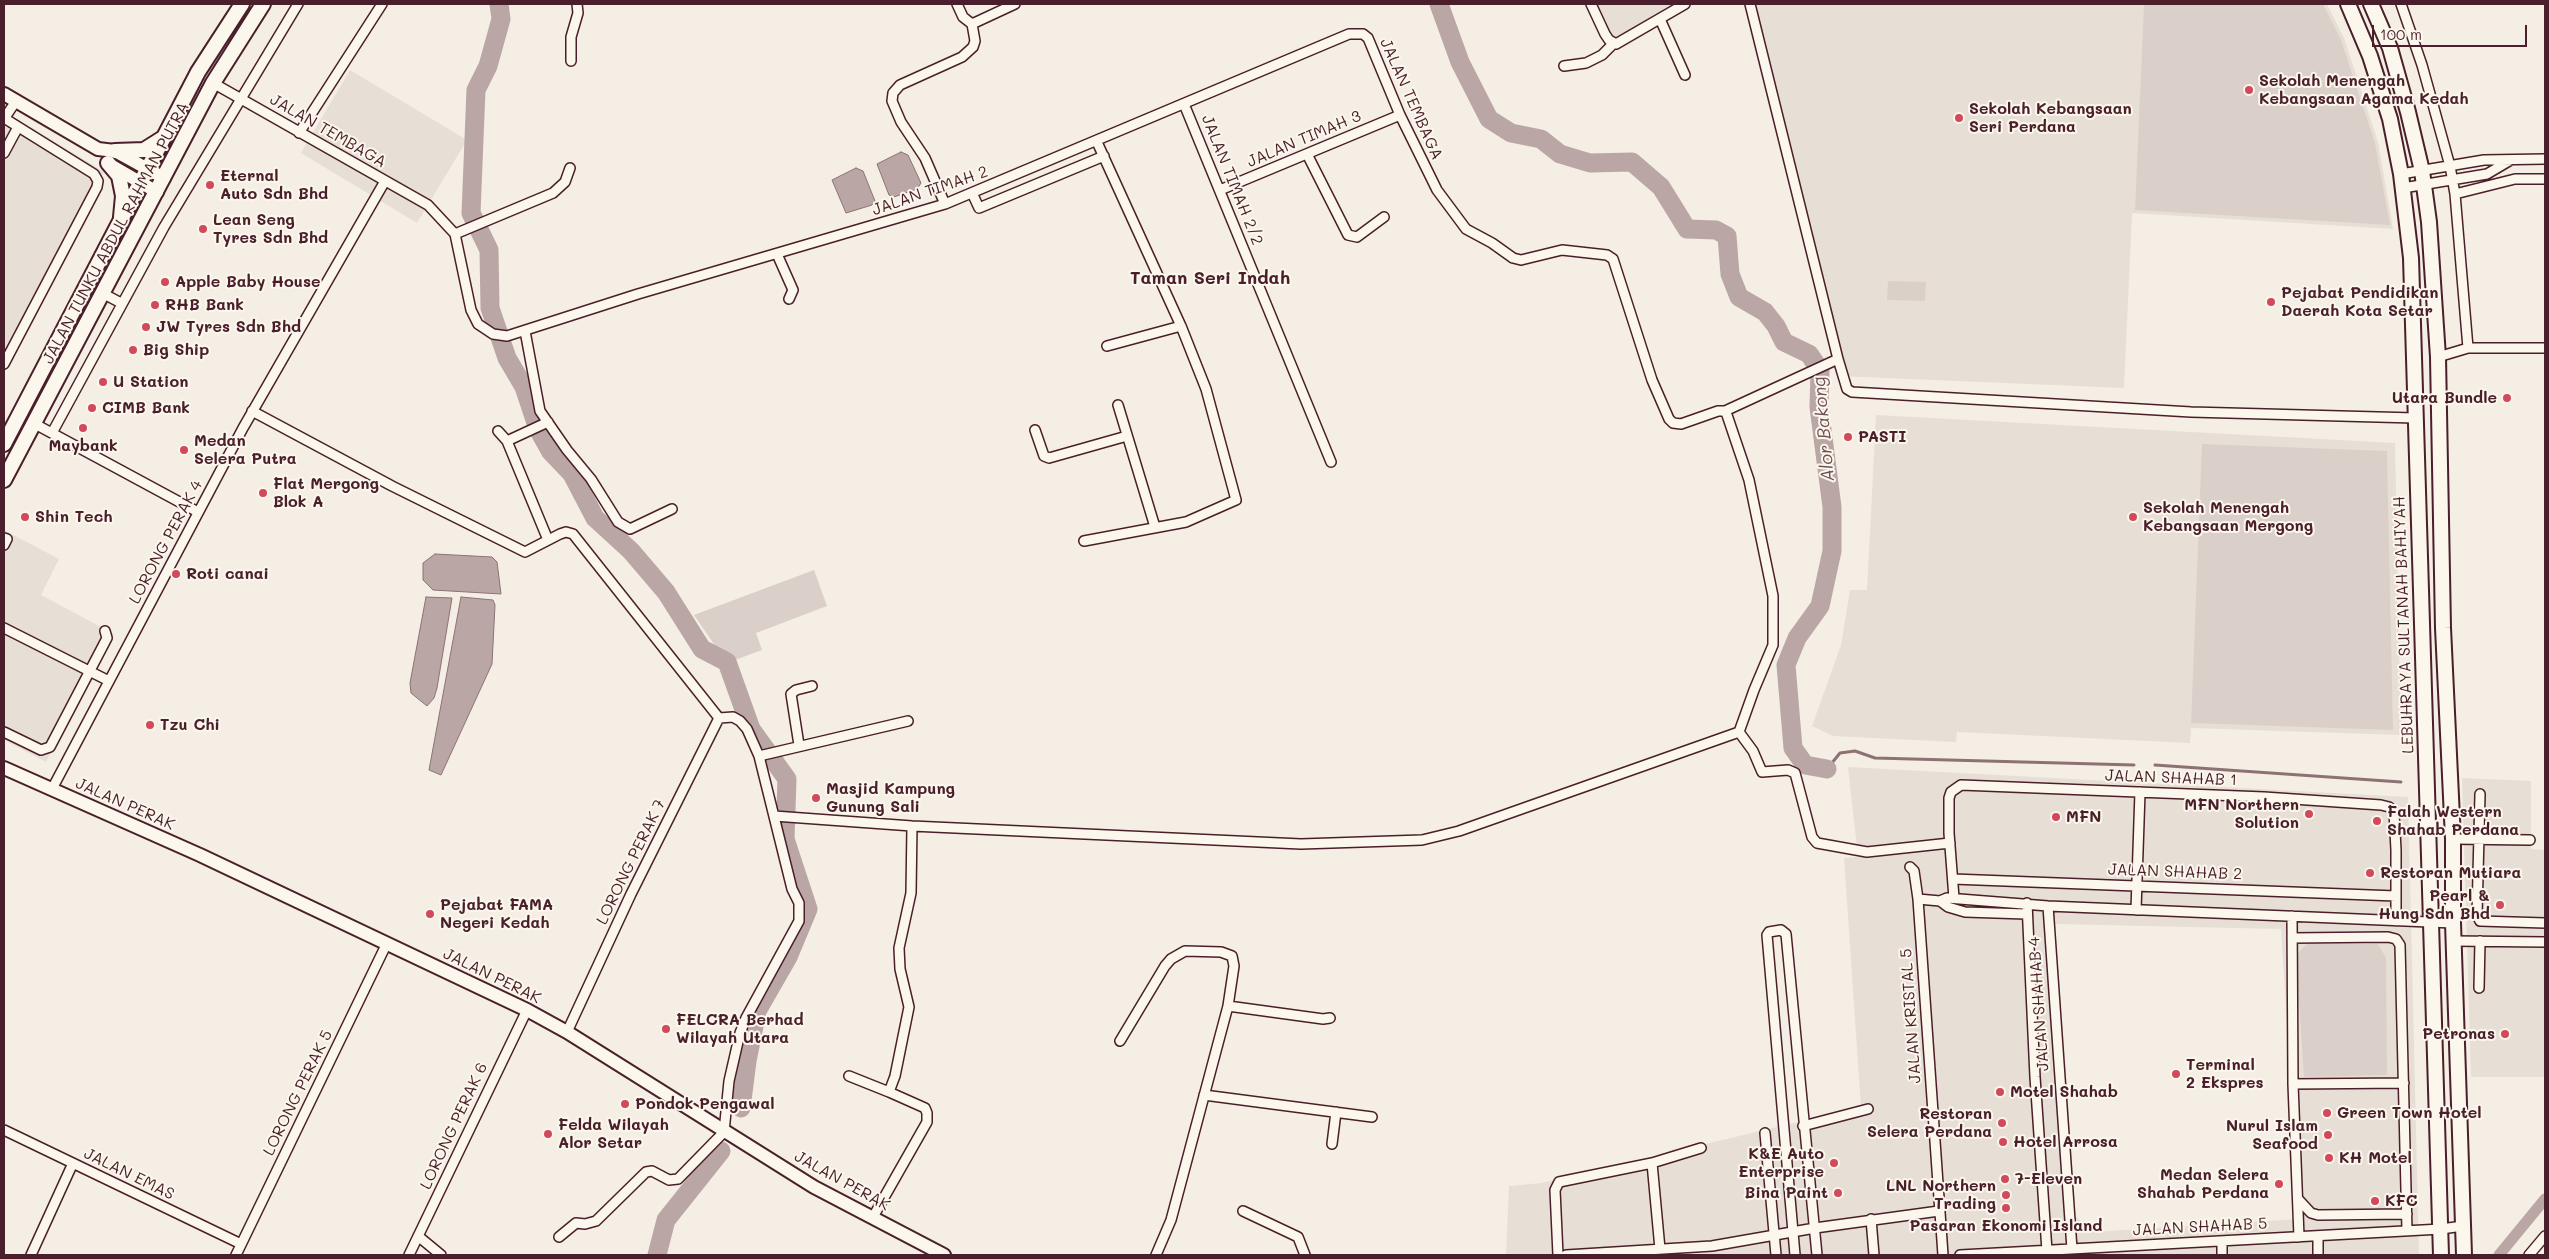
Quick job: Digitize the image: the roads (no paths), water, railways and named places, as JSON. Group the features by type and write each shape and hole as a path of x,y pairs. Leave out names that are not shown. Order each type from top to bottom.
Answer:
{"main road":[{"name":"JALAN TUNKU ABDUL RAHMAN PUTRA","path":"4,444 211,50 242,4"},
{"name":"JALAN TUNKU ABDUL RAHMAN PUTRA","path":"4,480 104,294 214,82 263,4"},
{"name":"LEBUHRAYA SULTANAH BAHIYAH","path":"2348,4 2370,56 2390,119 2402,181 2414,297 2415,418 2441,1255"},
{"path":"2371,4 2390,48 2423,177 2429,222 2438,357 2443,628 2453,839 2453,923 2464,1255"},
{"path":"120,225 123,196 119,176 111,157 144,150 164,138"},
{"path":"148,170 155,180 157,192"}],"street":[{"path":"52,433 121,303 298,4"},
{"path":"299,133 382,4"},
{"path":"571,61 570,45 578,13 577,4"},
{"path":"945,204 925,158 900,122 892,101 893,93 900,85 969,52 975,41 972,24 963,17 957,4"},
{"path":"972,24 1015,4"},
{"path":"1591,4 1604,34 1613,44"},
{"path":"1564,66 1586,64 1602,55 1613,44 1621,42 1685,4"},
{"path":"1750,4 1847,389 1860,394 2210,412 2415,418"},
{"path":"2401,4 2422,65 2453,179 2468,348"},
{"path":"1660,19 1685,74"},
{"name":"JALAN TEMBAGA","path":"1349,34 1363,34 1368,38 1400,115 1437,190 1466,229 1492,243 1513,258 1520,260 1562,250 1606,255 1613,259 1652,380 1669,418 1673,422 1680,424 1704,414 1725,411"},
{"name":"JALAN TIMAH 2","path":"454,234 471,310 481,327 493,334 507,336 638,294 973,195 1349,34"},
{"name":"JALAN TEMBAGA","path":"214,82 299,133 428,205 454,234"},
{"path":"4,94 98,148 141,183 157,192"},
{"path":"4,364 97,187 94,174 4,118 16,101"},
{"name":"JALAN TIMAH 2/2","path":"1184,104 1331,462"},
{"name":"JALAN TIMAH 3","path":"1220,190 1400,115"},
{"path":"4,153 18,127"},
{"path":"1084,542 1186,522 1236,500 1206,389 1181,326 1097,142"},
{"path":"1307,154 1348,234 1357,237 1384,217"},
{"path":"973,195 979,208 1104,156"},
{"path":"111,157 148,170 164,178"},
{"path":"2402,181 2423,177 2450,166 2484,160 2545,159"},
{"path":"2402,181 2423,177 2453,179 2487,174 2511,160"},
{"path":"454,234 553,193 565,182 570,168"},
{"path":"2455,194 2515,179 2545,179"},
{"name":"LORONG PERAK 4","path":"52,789 252,411 385,181"},
{"path":"777,254 793,290 793,295 789,299"},
{"path":"104,294 121,303"},
{"path":"1106,346 1181,326"},
{"path":"525,331 542,424 591,479 618,522 630,529 672,509"},
{"path":"2438,357 2468,348 2545,348"},
{"path":"1739,732 1773,645 1772,596 1749,480 1725,411 1838,359"},
{"path":"1118,405 1155,527"},
{"path":"252,411 392,486 525,552 566,532 578,537 719,718 733,717 747,729 761,755 782,817 792,889 800,910 799,921 746,1018 738,1039 729,1081 724,1132 678,1179 669,1180 657,1172 646,1172 596,1221 585,1224 576,1223 559,1237"},
{"path":"35,424 198,512"},
{"path":"507,441 542,424"},
{"path":"1035,430 1044,456 1048,458 1127,436"},
{"path":"498,431 507,441 548,540"},
{"path":"4,628 109,681"},
{"path":"4,732 40,750 50,747 107,638 105,630"},
{"path":"799,746 791,694 796,690 812,686"},
{"name":"LORONG PERAK 7","path":"567,1032 632,894 719,718"},
{"path":"761,755 908,722"},
{"path":"782,817 912,826 1301,844 1422,840 1459,831 1739,732"},
{"path":"1739,732 1753,751 1762,772 1788,770 1795,773 1812,837 1817,843 1867,852 1950,844"},
{"name":"JALAN PERAK","path":"4,768 209,859 527,1010 567,1032 814,1187 944,1255"},
{"name":"JALAN SHAHAB 1","path":"1954,898 1949,798 1951,792 1961,785 2264,798 2381,805 2394,812 2396,921"},
{"path":"2136,910 2140,792"},
{"path":"2480,794 2477,915 2480,921 2545,923"},
{"path":"889,1092 895,1076 909,1007 899,954 911,893 912,826"},
{"path":"2453,839 2530,840"},
{"name":"JALAN KRISTAL 5","path":"1910,867 1914,871 1918,899 1943,1255"},
{"name":"JALAN SHAHAB 2","path":"1953,879 2396,896"},
{"path":"1918,899 1940,901 1954,898 2048,906 2453,923"},
{"path":"1940,901 1948,907 1966,912 2026,914"},
{"path":"2027,903 2026,914 2047,1250"},
{"name":"JALAN SHAHAB 4","path":"2048,906 2072,1249"},
{"path":"2292,916 2293,1084 2299,1237"},
{"path":"1795,1255 1767,935 1771,931 1784,930 1786,934 1803,1126 1817,1255"},
{"path":"2292,938 2388,938 2396,939 2400,945 2407,1231"},
{"path":"2454,941 2545,942"},
{"path":"2479,988 2480,941"},
{"name":"LORONG PERAK 5","path":"236,1255 387,943"},
{"path":"1120,1042 1165,966 1177,954 1185,952 1221,952 1232,956 1234,966 1228,1006 1171,1220 1156,1255"},
{"path":"1228,1006 1323,1019 1330,1018"},
{"name":"LORONG PERAK 6","path":"409,1255 527,1010"},
{"path":"850,1076 925,1108 928,1113 927,1122 873,1217"},
{"path":"2293,1084 2404,1083"},
{"path":"1204,1095 1372,1117"},
{"path":"1803,1126 1868,1109"},
{"path":"1332,1144 1336,1112"},
{"name":"JALAN EMAS","path":"4,1130 241,1244"},
{"path":"1765,1132 1776,1255"},
{"path":"1558,1255 1556,1185 1559,1182 1652,1162 1701,1148"},
{"path":"1652,1162 1660,1249"},
{"path":"31,1255 73,1163"},
{"path":"2298,1199 2311,1213 2318,1215 2407,1214"},
{"path":"1243,1211 1298,1237 1305,1255"},
{"path":"1566,1255 1712,1246 1814,1228 1939,1211"},
{"path":"1871,1220 1874,1255"},
{"name":"JALAN SHAHAB 5","path":"1960,1255 2407,1231 2463,1226"},
{"path":"418,1236 440,1255"},
{"path":"2318,1236 2318,1255"},
{"path":"2529,1255 2545,1236"},
{"path":"2222,1241 2222,1255"}],"waterway":[{"path":"499,4 501,19 488,66 476,90 471,213 489,250 490,308 507,358 524,387 538,429 551,452 572,474 595,518 631,551 666,592 702,649 727,662 751,729 787,779 785,839 808,909 788,957 757,1011 747,1061 741,1108"},
{"name":"Alor Bakong","path":"1439,4 1460,62 1489,119 1511,133 1541,139 1560,154 1590,163 1632,162 1661,187 1687,229 1716,230 1727,236 1730,274 1739,297 1765,312 1776,326 1784,342 1809,354 1820,370 1819,407 1832,507 1832,551 1820,606 1797,638 1786,665 1793,748 1805,765 1827,769"},
{"path":"1827,769 1840,753 1855,751 1875,758 2134,765"},
{"path":"2155,765 2401,782"},
{"path":"657,1255 666,1220 721,1151"},
{"path":"2499,1255 2545,1199"}],"place":[{"name":"Sekolah Menengah Kebangsaan Agama Kedah","path":"2249,90"},
{"name":"Sekolah Kebangsaan Seri Perdana","path":"1959,118"},
{"name":"Eternal Auto Sdn Bhd","path":"210,185"},
{"name":"Lean Seng Tyres Sdn Bhd","path":"203,229"},
{"name":"Apple Baby House","path":"165,282"},
{"name":"Pejabat Pendidikan Daerah Kota Setar","path":"2271,302"},
{"name":"RHB Bank","path":"155,305"},
{"name":"JW Tyres Sdn Bhd","path":"146,327"},
{"name":"Big Ship","path":"133,350"},
{"name":"U Station","path":"103,382"},
{"name":"Utara Bundle","path":"2507,398"},
{"name":"CIMB Bank","path":"92,408"},
{"name":"Maybank","path":"83,428"},
{"name":"PASTI","path":"1848,437"},
{"name":"Medan Selera Putra","path":"184,450"},
{"name":"Flat Mergong Blok A","path":"263,493"},
{"name":"Shin Tech","path":"25,517"},
{"name":"Sekolah Menengah Kebangsaan Mergong","path":"2133,517"},
{"name":"Roti canai","path":"176,574"},
{"name":"Tzu Chi","path":"150,725"},
{"name":"Masjid Kampung Gunung Sali","path":"816,798"},
{"name":"MFN Northern Solution","path":"2309,814"},
{"name":"MFN","path":"2056,817"},
{"name":"Falah Western Shahab Perdana","path":"2377,821"},
{"name":"Restoran Mutiara","path":"2370,873"},
{"name":"Pearl & Hung Sdn Bhd","path":"2500,905"},
{"name":"Pejabat FAMA Negeri Kedah","path":"430,914"},
{"name":"FELCRA Berhad Wilayah Utara","path":"666,1029"},
{"name":"Petronas","path":"2505,1034"},
{"name":"Terminal 2 Ekspres","path":"2176,1074"},
{"name":"Motel Shahab","path":"2000,1092"},
{"name":"Pondok Pengawal","path":"625,1104"},
{"name":"Green Town Hotel","path":"2327,1113"},
{"name":"Restoran Selera Perdana","path":"2002,1123"},
{"name":"Felda Wilayah Alor Setar","path":"548,1134"},
{"name":"Nurul Islam Seafood","path":"2328,1135"},
{"name":"Hotel Arrosa","path":"2003,1142"},
{"name":"KH Motel","path":"2329,1158"},
{"name":"K&E Auto Enterprise","path":"1834,1163"},
{"name":"7-Eleven","path":"2005,1179"},
{"name":"Medan Selera Shahab Perdana","path":"2279,1184"},
{"name":"Bina Paint","path":"1838,1193"},
{"name":"LNL Northern Trading","path":"2006,1195"},
{"name":"KFC","path":"2375,1201"},
{"name":"Pasaran Ekonomi Island","path":"2006,1208"}],"district":[{"name":"Taman Seri Indah","path":"1210,278"}]}
